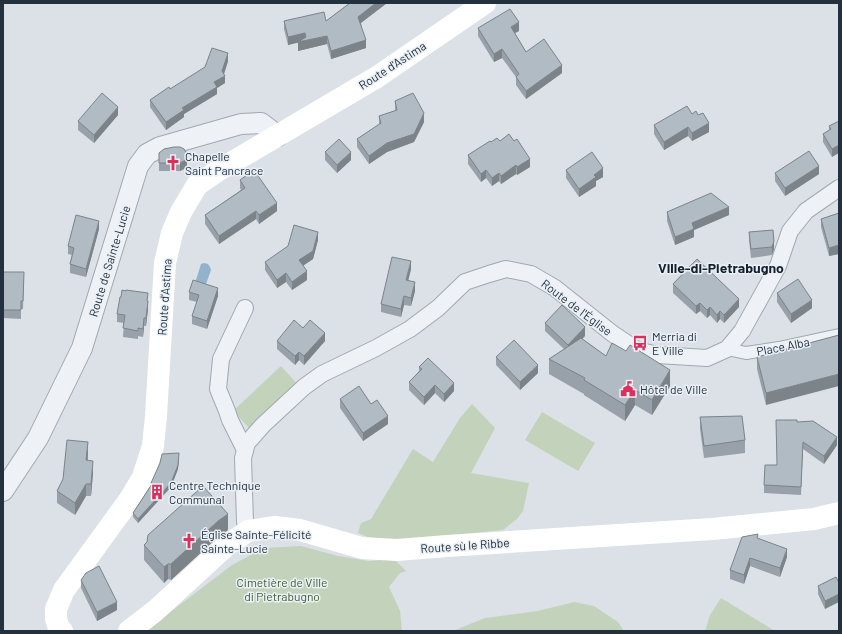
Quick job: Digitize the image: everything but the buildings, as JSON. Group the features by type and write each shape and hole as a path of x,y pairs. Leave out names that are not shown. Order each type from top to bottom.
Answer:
{"main road":[{"name":"Route d'Astima","path":"62,631 59,628 56,619 56,609 64,590 130,499 143,477 153,446 157,408 165,263 172,233 181,212 197,185 377,77 485,3"},
{"name":"Route sù le Ribbe","path":"129,631 155,611 226,546 248,531 275,528 300,530 362,548 397,550 712,529 814,519 839,513"}],"street":[{"name":"Route de Sainte-Lucie","path":"3,491 38,438 82,348 138,166 147,154 160,147 241,124 261,123 278,136"},
{"name":"Route de l'Église","path":"248,531 245,522 243,458 247,443 263,425 304,387 322,374 376,348 410,329 438,308 465,282 506,269 531,274 555,288 613,334 637,350 657,355 707,358 727,349 742,331 778,266 790,231 806,211 839,188"},
{"path":"245,308 221,359 218,389 228,411 230,420 245,450"},
{"name":"Place Alba","path":"727,349 746,353 779,348 839,334"}],"green space":[{"path":"281,366 299,386 252,431 233,411"},
{"path":"472,404 495,428 471,473 529,483 523,511 517,519 503,530 380,542 358,533 361,523 371,519 413,449 433,462 460,418"},
{"path":"542,412 595,443 578,471 525,440"},
{"name":"Cimetière de Ville di Pietrabugno","path":"301,546 338,556 369,561 394,559 406,571 400,573 389,587 400,611 402,631 148,631 165,616 232,565 264,548"},
{"path":"721,598 775,631 705,631 710,615"},
{"path":"574,602 594,606 618,622 624,631 453,631 485,618 538,611"}],"water":[{"path":"201,264 208,264 211,270 204,286 196,280"}],"place":[{"name":"Chapelle Saint Pancrace","path":"173,163"},
{"name":"Merria di E Ville","path":"640,343"},
{"name":"Hôtel de Ville","path":"628,389"},
{"name":"Centre Technique Communal","path":"157,492"},
{"name":"Église Sainte-Félicité Sainte-Lucie","path":"189,541"}],"district":[{"name":"Ville-di-Pietrabugno","path":"721,267"}]}
